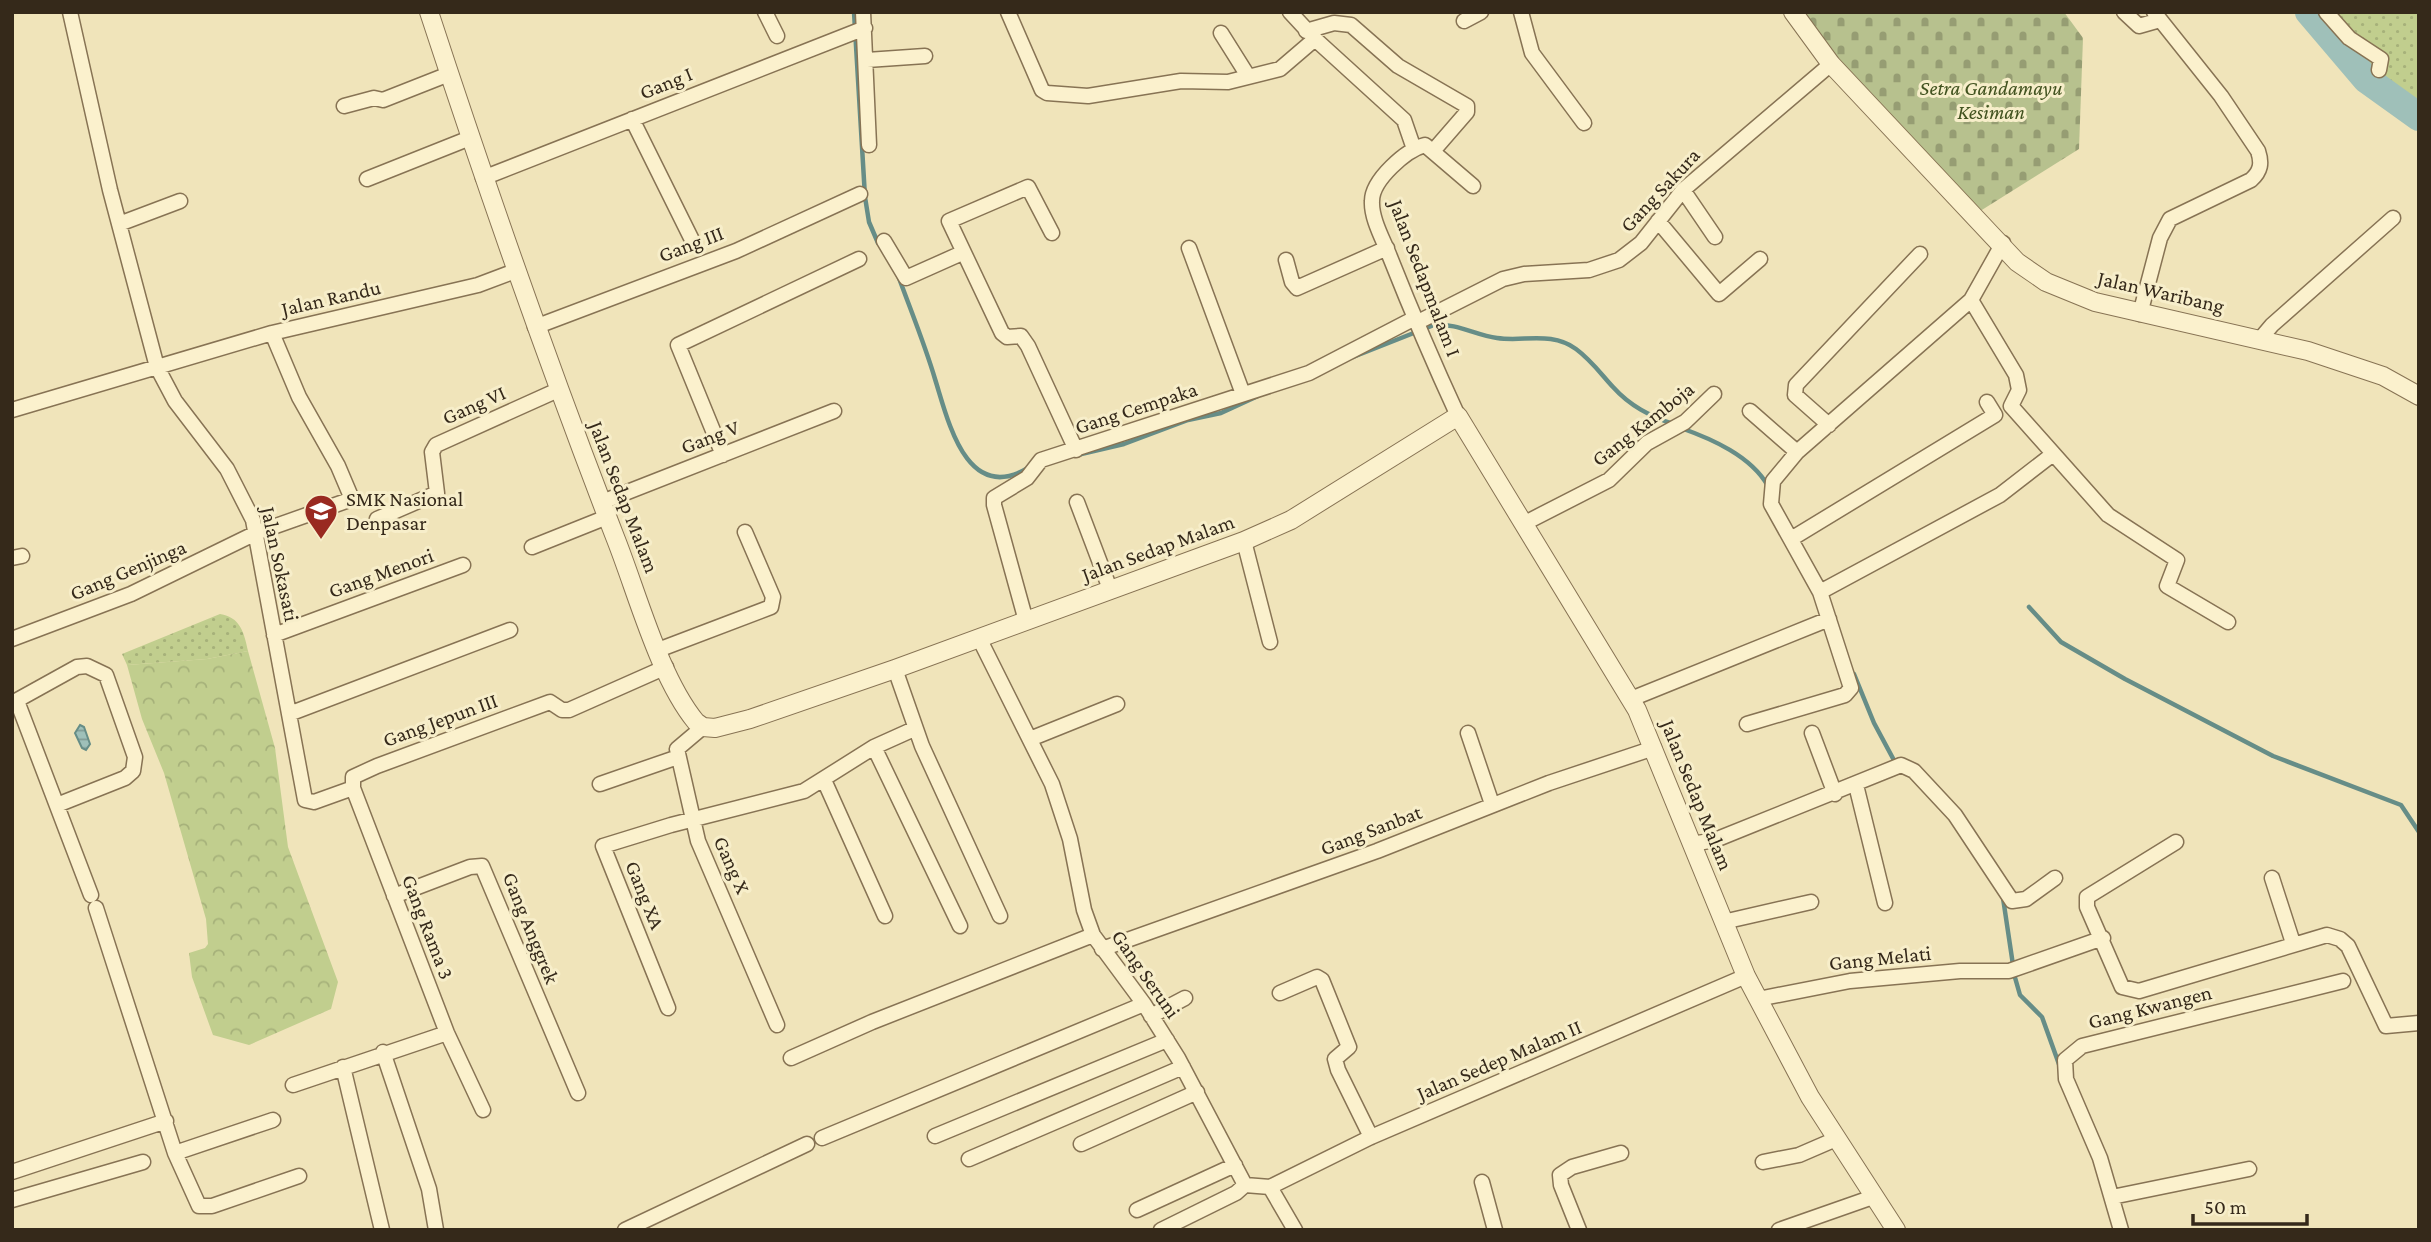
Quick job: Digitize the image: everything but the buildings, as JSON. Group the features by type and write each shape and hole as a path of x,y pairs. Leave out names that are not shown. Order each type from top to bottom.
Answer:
{"street":[{"name":"Jalan Sokasati","path":"70,12 119,224 157,367 175,401 233,478 256,533 304,795 307,802 314,802 353,788"},
{"name":"Jalan Sedap Malam","path":"429,12 483,178 558,390 658,650 691,716 703,727 726,726 895,669 1244,541 1292,520 1458,416 1631,699 1654,748 1746,976 1836,1139 1896,1230"},
{"path":"765,12 777,36"},
{"path":"863,12 860,30 867,60 869,145"},
{"path":"1008,12 1042,90 1047,93 1102,95 1173,82 1223,82 1288,65 1310,35 1334,23 1351,25 1398,66 1467,106 1467,112 1434,150"},
{"path":"1290,12 1310,35 1405,120 1414,149 1425,145 1434,150 1473,186"},
{"path":"1464,21 1481,12"},
{"path":"1521,12 1532,53 1584,123"},
{"path":"2124,12 2140,26 2157,16 2221,96 2258,151 2261,160 2258,174 2251,180 2170,219 2160,238 2140,314"},
{"path":"2326,12 2349,38 2381,59 2379,70"},
{"name":"Jalan Waribang","path":"1798,14 1831,64 2003,243 2017,262 2046,282 2095,302 2140,314 2261,338 2365,369 2419,396"},
{"name":"Gang I","path":"483,178 860,30"},
{"path":"1221,33 1248,76"},
{"path":"867,60 925,56"},
{"name":"Gang Sakura","path":"1419,326 1503,279 1524,274 1589,270 1619,260 1641,243 1683,190 1831,64"},
{"path":"344,106 374,98 383,100 449,74"},
{"path":"632,119 694,244"},
{"path":"367,179 470,138"},
{"name":"Jalan Sedapmalam I","path":"1414,149 1374,191 1372,208 1458,416"},
{"path":"1052,233 1031,190 1024,187 950,219 949,224 1002,333 1007,337 1018,335 1024,339 1076,450"},
{"path":"1683,190 1716,237"},
{"name":"Gang III","path":"535,327 736,251 860,194"},
{"path":"119,224 180,201"},
{"path":"2261,338 2272,325 2393,218"},
{"path":"1658,221 1719,294 1760,260"},
{"path":"884,241 906,278 961,253"},
{"path":"1747,724 1850,692 1850,682 1822,591 1770,491 1797,452 1971,300 2003,243"},
{"path":"1189,248 1243,394"},
{"path":"1286,260 1292,282 1297,288 1387,248"},
{"path":"1829,425 1796,395 1796,385 1920,254"},
{"path":"723,455 678,345 859,259"},
{"name":"Jalan Randu","path":"157,367 272,334 478,285 515,271"},
{"path":"1971,300 2016,375 2019,390 2011,406 2108,515 2178,560 2167,586 2228,622"},
{"name":"Gang Cempaka","path":"1026,621 1009,550 994,505 1000,494 1036,467 1076,450 1308,373 1419,326"},
{"name":"Gang Genjinga","path":"12,639 131,594 256,533 352,499 338,466 299,397 272,334"},
{"path":"12,410 157,367"},
{"name":"Gang VI","path":"377,519 437,493 432,452 436,445 558,390"},
{"name":"Gang Kamboja","path":"1523,524 1608,480 1647,443 1678,425 1714,394"},
{"path":"1795,537 1994,415 1987,402"},
{"name":"Gang V","path":"532,547 605,509 723,455 834,411"},
{"path":"1750,411 1797,452"},
{"path":"1822,591 2000,495 2053,454"},
{"path":"1077,502 1110,589"},
{"path":"658,650 771,607 773,597 745,531"},
{"path":"1244,541 1270,642"},
{"name":"Gang Menori","path":"274,635 463,565"},
{"path":"1631,699 1829,619"},
{"path":"289,714 510,630"},
{"name":"Gang Seruni","path":"979,638 1030,739 1063,814 1084,910 1093,935 1167,1040 1245,1185"},
{"path":"57,805 125,778 133,772 135,757 106,675 87,666 77,667 15,702 94,902 176,1153 195,1200 204,1208 299,1176"},
{"name":"Gang Jepun III","path":"353,788 352,780 357,774 553,702 562,710 569,709 666,667"},
{"path":"895,669 915,729 1000,916"},
{"path":"1030,739 1117,704"},
{"path":"600,784 678,757 678,746 703,727"},
{"path":"693,819 798,793 824,780 874,747 915,729"},
{"path":"1468,733 1492,804"},
{"path":"1812,733 1835,794"},
{"path":"874,747 960,926"},
{"name":"Gang Sanbat","path":"1102,949 1377,851 1492,804 1654,748"},
{"name":"Gang X","path":"678,757 702,853 777,1025"},
{"path":"1692,844 1715,840 1835,794 1898,766 1914,771 1955,814 1993,867 2007,897 2012,901 2026,899 2056,878"},
{"path":"824,780 885,916"},
{"path":"1856,785 1885,904"},
{"name":"Gang Rama 3","path":"353,788 447,1033 483,1110"},
{"name":"Gang XA","path":"668,1008 603,846 693,819"},
{"path":"2176,842 2089,894 2086,902 2122,986 2132,991 2327,935 2340,939 2355,957 2386,1026 2419,1023"},
{"name":"Gang Anggrek","path":"394,896 470,867 482,866 578,1093"},
{"path":"2272,878 2293,943"},
{"path":"1723,922 1811,902"},
{"path":"791,1058 872,1022 1093,935"},
{"name":"Gang Melati","path":"1758,999 1850,981 2016,969 2103,938"},
{"name":"Jalan Sedep Malam II","path":"1270,1188 1371,1138 1746,976"},
{"path":"1280,993 1317,977 1322,980 1349,1047 1335,1059 1338,1070 1371,1138"},
{"name":"Gang Kwangen","path":"2121,1230 2084,1114 2066,1079 2066,1060 2082,1046 2343,981"},
{"path":"822,1138 1148,1010 1185,998"},
{"path":"293,1086 383,1052 447,1033"},
{"path":"935,1136 1167,1040"},
{"path":"383,1052 429,1189 436,1230"},
{"path":"343,1067 383,1230"},
{"path":"968,1159 1183,1067"},
{"path":"1081,1144 1196,1093"},
{"path":"176,1153 273,1120"},
{"path":"12,1172 166,1121"},
{"path":"1763,1162 1799,1155 1836,1139"},
{"path":"625,1230 807,1144"},
{"path":"1579,1230 1561,1185 1560,1175 1572,1167 1621,1153"},
{"path":"12,1200 143,1162"},
{"path":"1138,1210 1235,1165"},
{"path":"2112,1197 2249,1169"},
{"path":"1482,1182 1495,1230"},
{"path":"1161,1230 1236,1193 1245,1185 1270,1188 1295,1230"},
{"path":"1779,1230 1873,1197"}],"green space":[{"name":"Setra Gandamayu Kesiman","path":"1801,12 2064,12 2083,38 2079,149 1977,213 1835,61"},
{"path":"2332,12 2419,12 2419,104 2394,87 2369,64 2347,38"},
{"path":"220,614 237,622 248,651 207,659 127,665 122,654"},
{"path":"248,651 275,748 288,847 338,982 331,1009 249,1045 213,1035 192,977 189,953 205,948 208,944 206,919 164,773 142,719 127,665 207,659"}],"water":[{"path":"80,725 84,727 90,744 86,750 82,748 75,733"}],"waterway":[{"path":"854,12 865,197 869,222 878,243"},
{"path":"2309,12 2366,79 2419,117"},
{"path":"899,278 946,415 963,453 975,467 989,475 1007,476 1028,468"},
{"path":"1353,357 1434,325 1450,326 1497,338 1557,340 1581,353 1633,405 1673,424"},
{"path":"1077,455 1124,444 1188,420 1221,413 1258,396"},
{"path":"1681,428 1718,443 1741,457 1761,475 1768,486"},
{"path":"2029,607 2061,642 2125,679 2273,756 2401,805 2419,832"},
{"path":"1854,674 1874,723 1896,764"},
{"path":"2003,898 2013,965"},
{"path":"2014,974 2020,995 2042,1017 2060,1067"}],"place":[{"name":"SMK Nasional Denpasar","path":"321,541"}]}
